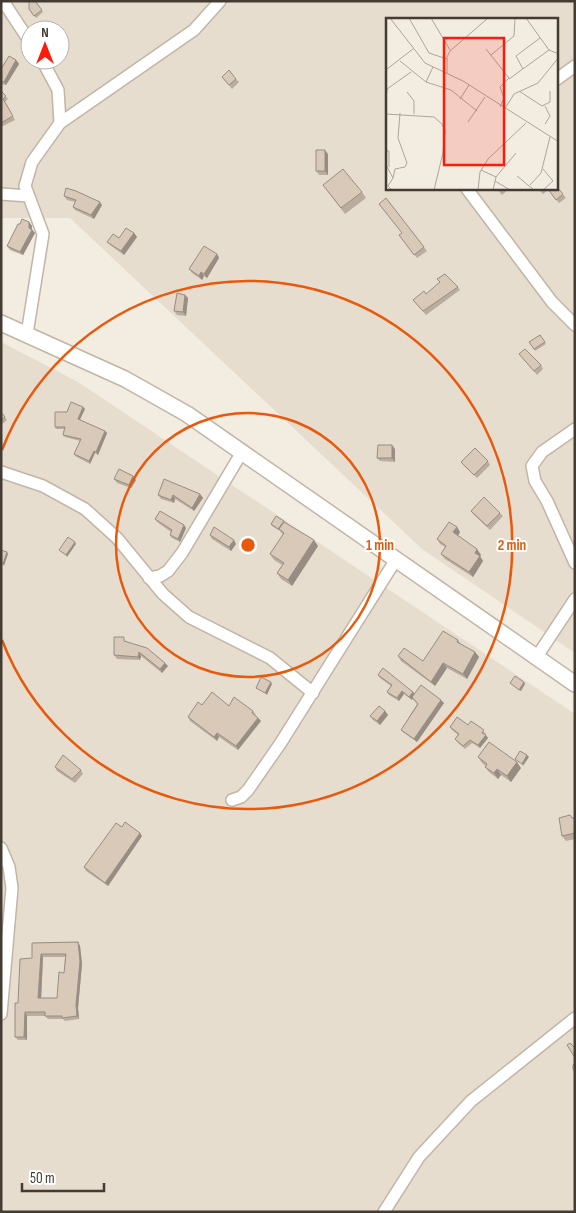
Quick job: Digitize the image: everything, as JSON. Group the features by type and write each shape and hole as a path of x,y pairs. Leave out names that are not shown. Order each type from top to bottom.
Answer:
{"street":[{"path":"3,1 20,27"},
{"path":"26,334 43,234 42,227 25,186 32,162 60,123 194,30 220,1"},
{"path":"558,78 575,66"},
{"path":"47,70 58,90 60,123"},
{"path":"468,190 552,302 575,325"},
{"path":"1,194 28,196"},
{"path":"1,323 143,389 187,414 395,561 575,684"},
{"path":"575,429 542,452 532,466 535,481 547,502 575,563"},
{"path":"149,578 160,576 168,571 182,553 242,452"},
{"path":"1,472 43,486 85,509 117,538 168,600 188,617 270,658 313,693"},
{"path":"232,800 241,797 248,790 313,693 395,561"},
{"path":"536,658 575,599"},
{"path":"1,848 9,867 12,888 1,1014"},
{"path":"384,1212 419,1157 471,1100 575,1018"}],"shaded area":[{"path":"1,1 575,1 575,653 422,549 70,218 1,218"},
{"path":"1,342 78,382 575,714 575,1212 1,1212"}],"building":[{"path":"29,1 35,1 42,10 34,16 29,9"},
{"path":"9,56 16,60 4,82 1,81 1,69"},
{"path":"229,70 236,79 229,85 222,77"},
{"path":"1,91 6,96 3,99 13,116 1,123"},
{"path":"316,150 325,150 325,171 316,171"},
{"path":"343,169 362,192 341,208 323,185"},
{"path":"66,188 100,202 91,215 73,207 76,200 64,196"},
{"path":"558,188 563,194 556,200 549,190 558,190"},
{"path":"386,198 424,247 414,255 399,235 402,233 379,204"},
{"path":"22,219 29,222 29,228 32,230 20,252 7,246"},
{"path":"126,228 134,233 121,251 107,242 113,234 119,238"},
{"path":"204,246 217,254 204,274 201,272 199,276 189,269"},
{"path":"445,274 458,287 423,311 413,300 424,291 426,294 440,282 437,279"},
{"path":"177,293 185,295 183,312 174,311"},
{"path":"540,335 545,342 534,349 529,342"},
{"path":"525,349 541,365 534,371 519,354"},
{"path":"71,402 83,407 78,419 105,431 96,452 94,451 89,461 74,454 81,439 63,435 65,427 55,427 55,412 67,412"},
{"path":"1,412 5,417 1,420"},
{"path":"378,445 392,445 392,458 377,458"},
{"path":"475,448 488,461 474,475 461,462"},
{"path":"119,469 133,476 129,485 114,479"},
{"path":"164,479 200,494 192,508 173,495 171,500 158,495"},
{"path":"484,497 500,513 487,526 471,511"},
{"path":"160,511 184,525 178,539 170,535 172,530 155,519"},
{"path":"276,516 284,521 278,529 271,524"},
{"path":"284,522 314,540 288,580 277,573 284,563 270,554 284,533 279,529"},
{"path":"449,522 457,527 453,532 477,549 475,553 480,556 469,572 441,554 446,546 437,539"},
{"path":"214,527 234,540 229,547 210,535"},
{"path":"68,537 75,542 66,555 59,550"},
{"path":"1,550 7,552 3,564 1,563"},
{"path":"443,631 458,640 457,642 475,652 463,674 443,663 431,682 398,656 404,648 423,661"},
{"path":"114,637 124,637 124,641 147,648 165,663 160,669 139,652 138,657 114,655"},
{"path":"383,668 413,692 409,697 402,691 397,698 387,692 392,685 378,675"},
{"path":"515,676 524,682 519,690 510,683"},
{"path":"261,677 271,682 265,693 256,688"},
{"path":"421,685 441,700 414,739 401,730 418,704 412,697"},
{"path":"212,692 229,706 234,697 253,711 252,713 258,718 236,746 217,733 214,737 188,717 198,702 202,705"},
{"path":"379,706 385,711 377,721 370,716"},
{"path":"457,717 468,725 471,721 484,730 482,733 486,735 478,745 470,740 463,746 455,739 459,734 450,727"},
{"path":"489,742 517,762 507,776 497,769 494,773 485,767 487,764 478,757"},
{"path":"520,751 527,755 522,764 515,759"},
{"path":"63,755 81,770 72,779 55,767"},
{"path":"570,815 572,818 575,818 575,833 562,836 559,818"},
{"path":"125,822 140,833 105,883 84,867 116,823 122,827"},
{"path":"78,942 80,961 76,1005 77,1016 62,1018 62,1016 45,1016 45,1012 25,1012 24,1037 15,1037 15,1003 18,1003 20,959 32,958 32,943","holes":["41,954 66,954 64,973 59,972 57,998 38,998"]},
{"path":"570,1043 575,1047 575,1058 567,1045"}]}
